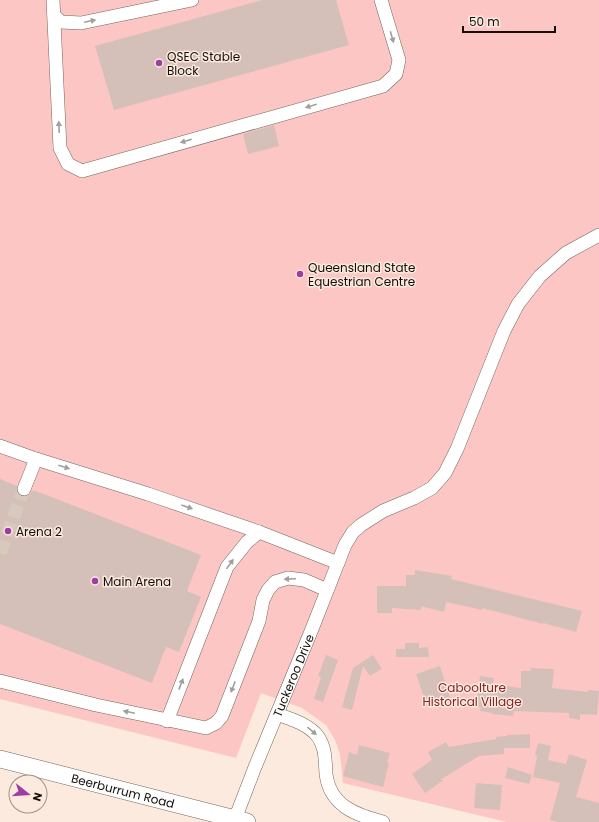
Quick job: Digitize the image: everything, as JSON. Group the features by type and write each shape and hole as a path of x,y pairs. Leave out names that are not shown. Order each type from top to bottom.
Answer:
{"main road":[{"name":"Beerburrum Road","path":"0,759 241,820"}],"street":[{"path":"53,0 60,148 68,164 82,171 383,86 396,74 399,60 381,0"},
{"path":"54,15 61,22 81,23 192,0"},
{"name":"Tuckeroo Drive","path":"241,820 277,714 312,629 344,545 353,532 383,511 414,498 432,488 445,473 457,450 504,331 518,304 540,276 566,253 599,235"},
{"path":"0,446 259,532 338,563"},
{"path":"24,489 36,459"},
{"path":"167,721 226,567 247,542 259,532"},
{"path":"0,681 96,705 206,728 216,723 222,716 259,621 263,600 268,590 275,582 288,578 304,580 327,590"},
{"path":"277,714 298,722 316,734 324,748 328,782 331,791 338,800 347,809 356,814 383,822"}],"green space":[{"name":"Queensland State Equestrian Centre","path":"0,0 599,0 599,822 507,822 343,783 340,754 335,740 326,725 302,708 261,693 236,758 0,699"}],"building":[{"path":"262,0 336,0 349,45 114,110 95,46"},
{"path":"274,125 279,146 248,154 243,134"},
{"name":"Main Arena","path":"0,479 17,486 18,494 21,497 26,497 32,491 36,491 201,555 187,591 201,597 179,652 166,647 152,683 0,624"},
{"path":"415,570 452,576 451,579 582,611 576,632 482,608 482,610 446,602 444,612 421,606 421,610 392,608 392,613 377,613 377,586 406,586 406,575 415,575"},
{"path":"405,643 419,643 419,648 428,647 429,657 396,657 396,649 405,649"},
{"path":"326,655 338,660 323,702 314,699 321,677 318,676"},
{"path":"373,655 382,669 370,676 363,666 352,710 342,707 353,668"},
{"path":"440,666 450,698 427,706 416,674"},
{"path":"530,668 554,669 552,688 588,692 588,690 599,691 597,715 580,714 580,720 569,718 569,713 514,711 513,716 492,714 480,711 481,707 476,707 480,676 494,678 493,684 521,688 521,671 531,671"},
{"path":"530,734 530,748 504,748 504,754 479,756 440,780 444,780 425,793 412,774 432,760 428,752 446,742 449,747 496,739 496,737 507,735"},
{"path":"538,743 551,746 548,760 566,764 569,754 587,760 576,797 599,803 599,822 558,822 550,820 560,783 533,777 537,756 535,755"},
{"path":"359,745 390,753 383,787 343,776 349,752 357,755"},
{"path":"508,767 532,775 529,784 505,778"},
{"path":"476,783 502,785 500,810 474,808"}],"tunnel":[{"path":"0,553 24,489"}],"place":[{"name":"QSEC Stable Block","path":"159,63"},
{"name":"Queensland State Equestrian Centre","path":"300,274"},
{"name":"Arena 2","path":"8,531"},
{"name":"Main Arena","path":"95,581"}],"park label":[{"name":"Caboolture Historical Village","path":"472,694"}]}
